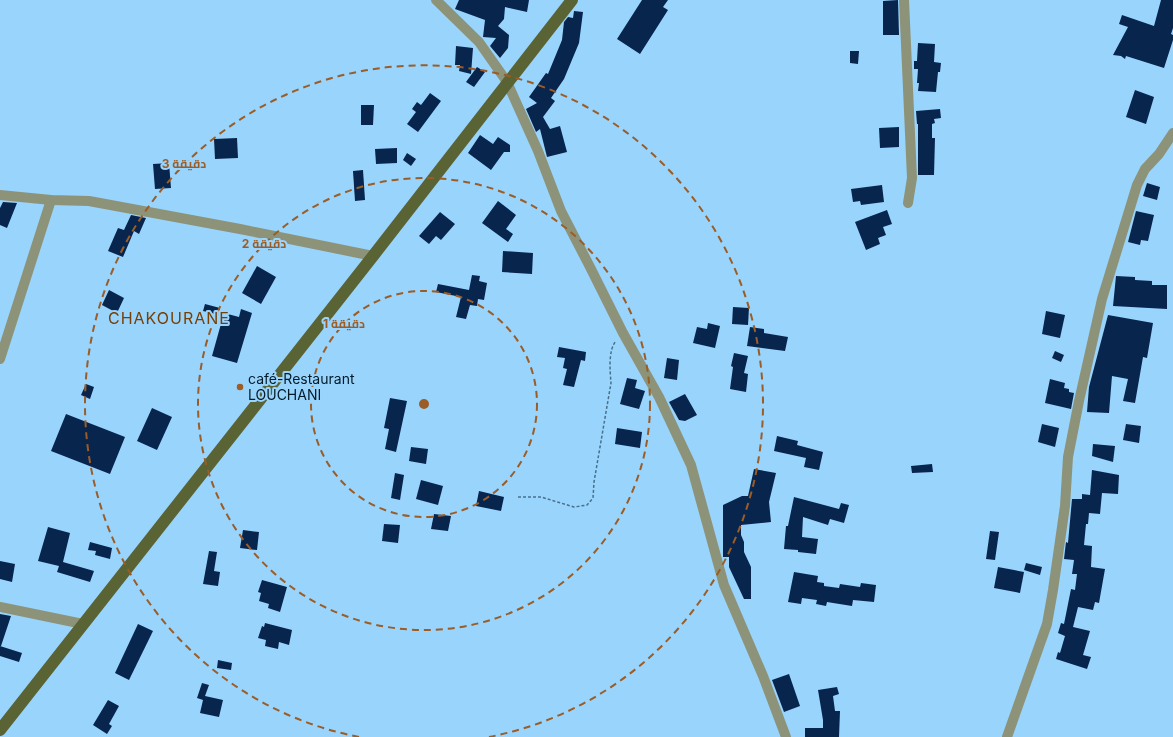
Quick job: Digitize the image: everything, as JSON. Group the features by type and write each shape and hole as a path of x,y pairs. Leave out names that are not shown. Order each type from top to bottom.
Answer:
{"main road":[{"path":"0,730 373,256 572,0"}],"street":[{"path":"436,0 479,42 507,82 538,151 561,211 623,333 659,398 691,465 724,585 763,676 786,737"},
{"path":"904,0 912,178 908,203"},
{"path":"1007,737 1047,624 1065,506 1068,458 1102,298 1137,185 1145,169 1159,154 1173,133"},
{"path":"0,195 51,200 89,200 373,256"},
{"path":"0,359 51,200"},
{"path":"0,607 83,624"}],"path":[{"path":"518,497 541,497 574,507 587,505 592,498 611,383 609,367 613,344 623,333"}],"building":[{"path":"459,0 529,0 527,12 505,7 504,19 498,26 509,35 508,48 500,58 490,46 496,38 483,37 485,20 455,9"},
{"path":"642,0 668,0 663,7 668,10 640,54 617,39"},
{"path":"898,0 899,35 883,35 883,1"},
{"path":"1161,0 1173,0 1173,28 1171,34 1173,35 1173,40 1164,68 1126,56 1125,59 1121,56 1113,55 1128,27 1119,24 1122,15 1154,26"},
{"path":"574,11 583,12 579,43 564,79 551,98 555,101 543,117 550,129 560,126 567,152 547,157 540,129 536,132 526,109 537,103 529,97 546,73 548,74 562,40 564,22 568,17 573,18"},
{"path":"918,43 935,44 934,62 941,63 940,72 938,72 936,92 918,91 918,69 914,69 914,61 917,61"},
{"path":"456,46 473,48 471,74 459,71 460,65 455,65"},
{"path":"850,51 859,51 858,64 850,63"},
{"path":"477,67 485,72 474,87 466,82"},
{"path":"1135,90 1154,97 1146,124 1126,117"},
{"path":"430,93 441,101 418,132 407,124 416,112 412,109 417,102 421,105"},
{"path":"361,105 374,105 373,125 361,125"},
{"path":"940,109 941,118 934,119 935,123 932,124 932,138 935,138 934,175 918,175 918,124 916,111"},
{"path":"899,127 899,147 880,148 879,128"},
{"path":"480,135 493,144 498,137 510,145 510,152 504,152 491,170 468,153"},
{"path":"237,138 238,158 215,159 214,139"},
{"path":"397,148 397,163 376,164 375,149"},
{"path":"407,153 416,159 411,166 403,160"},
{"path":"169,163 171,188 155,189 153,164"},
{"path":"363,170 365,200 355,201 353,171"},
{"path":"1147,183 1160,187 1157,200 1143,196"},
{"path":"882,185 884,202 861,205 860,201 853,202 851,189"},
{"path":"498,201 516,215 506,229 513,234 508,242 482,223"},
{"path":"3,202 17,203 7,228 0,225 0,208"},
{"path":"887,210 892,224 883,227 886,235 878,238 880,244 866,250 855,222"},
{"path":"1136,211 1154,215 1148,241 1141,240 1140,245 1128,242"},
{"path":"440,212 455,224 441,240 436,236 429,244 419,236"},
{"path":"131,215 146,218 139,234 134,231 123,257 108,251 118,228 124,230"},
{"path":"503,251 533,253 532,274 502,272"},
{"path":"257,266 276,277 261,304 242,293"},
{"path":"472,275 480,276 479,281 487,283 484,300 478,299 477,306 470,305 466,319 456,317 461,297 436,292 438,284 469,290"},
{"path":"1116,276 1135,277 1135,280 1152,281 1152,285 1167,285 1167,309 1113,306"},
{"path":"109,290 124,298 117,313 102,305"},
{"path":"205,304 220,308 219,315 203,311"},
{"path":"733,307 749,308 748,325 732,324"},
{"path":"241,309 252,313 237,363 212,356 224,313 239,317"},
{"path":"1046,311 1065,315 1060,338 1042,334"},
{"path":"1108,315 1153,323 1147,358 1143,357 1135,403 1123,401 1128,379 1112,376 1109,413 1087,412 1089,387"},
{"path":"708,323 720,326 715,348 693,343 697,327 707,329"},
{"path":"750,327 764,329 764,333 788,337 785,351 747,346"},
{"path":"559,347 586,352 585,361 581,360 574,387 563,385 567,369 563,368 565,358 557,357"},
{"path":"1055,351 1064,355 1061,362 1052,358"},
{"path":"734,353 748,356 744,373 748,374 746,392 730,389 733,367 731,366"},
{"path":"667,358 679,360 677,380 664,378"},
{"path":"627,378 637,380 635,388 645,391 639,409 620,404"},
{"path":"1050,379 1065,383 1064,388 1069,389 1069,392 1074,393 1071,409 1045,403"},
{"path":"86,384 94,387 90,399 81,395"},
{"path":"685,394 697,415 685,421 679,420 669,402"},
{"path":"390,398 407,401 396,452 385,449 389,429 384,428"},
{"path":"152,408 172,417 157,450 137,441"},
{"path":"66,414 125,437 110,474 51,451"},
{"path":"1042,424 1059,428 1055,447 1038,442"},
{"path":"1126,424 1141,426 1139,443 1123,440"},
{"path":"617,428 642,432 640,448 615,444"},
{"path":"777,436 798,441 797,445 823,452 819,470 804,467 806,458 774,451"},
{"path":"1093,444 1115,446 1113,462 1092,456"},
{"path":"411,447 428,449 426,464 409,461"},
{"path":"932,464 933,472 912,473 911,466"},
{"path":"754,469 776,473 769,502 771,522 741,525 744,552 751,567 751,599 744,599 729,567 729,557 723,557 723,505 742,496 748,496"},
{"path":"1092,470 1119,475 1118,494 1102,493 1100,514 1089,513 1088,524 1086,524 1084,545 1092,546 1091,567 1105,569 1099,603 1095,602 1093,610 1078,607 1073,627 1090,631 1083,655 1091,657 1087,669 1056,659 1058,652 1060,653 1065,636 1058,633 1061,623 1064,624 1071,589 1075,590 1077,574 1072,574 1074,560 1064,559 1066,542 1068,543 1072,499 1082,499 1082,494 1090,495"},
{"path":"395,473 404,475 400,500 391,498"},
{"path":"421,480 443,486 438,505 416,499"},
{"path":"479,491 504,497 501,511 476,506"},
{"path":"794,497 839,509 841,503 849,505 844,523 830,519 828,525 803,517 802,537 818,539 816,554 784,549 786,526 788,526"},
{"path":"434,514 451,516 448,531 431,529"},
{"path":"384,524 400,525 398,543 382,541"},
{"path":"48,527 70,533 63,562 94,571 90,582 57,572 59,566 38,561"},
{"path":"243,530 259,532 257,550 240,548"},
{"path":"990,531 999,532 995,560 986,559"},
{"path":"90,542 112,548 110,559 95,555 96,551 88,550"},
{"path":"209,551 217,552 214,571 220,572 218,586 203,584"},
{"path":"0,561 15,564 12,582 0,579"},
{"path":"1026,563 1042,567 1040,575 1024,570"},
{"path":"998,567 1024,572 1020,593 994,588"},
{"path":"794,572 818,576 817,582 824,583 824,586 839,588 840,584 860,587 861,583 876,585 874,602 853,600 852,606 827,602 826,606 816,604 817,600 802,598 801,604 788,602"},
{"path":"262,580 287,587 280,612 268,608 269,604 259,601 261,593 258,592"},
{"path":"0,614 11,616 1,646 0,646"},
{"path":"265,623 292,630 289,645 279,642 278,649 265,646 266,640 258,638 262,626 264,627"},
{"path":"138,624 153,631 129,680 115,673"},
{"path":"0,646 22,653 19,662 0,656"},
{"path":"218,660 232,663 231,670 217,668"},
{"path":"789,674 800,706 784,712 772,680"},
{"path":"202,683 209,685 205,696 223,700 219,717 200,713 203,700 197,698"},
{"path":"837,687 839,694 833,696 835,711 840,711 839,737 805,737 805,728 823,728 818,690"},
{"path":"108,700 119,706 109,724 112,726 107,734 93,725"}],"place":[{"name":"café-Restaurant LOUCHANI","path":"240,387"}],"district":[{"name":"CHAKOURANE","path":"169,318"}]}
